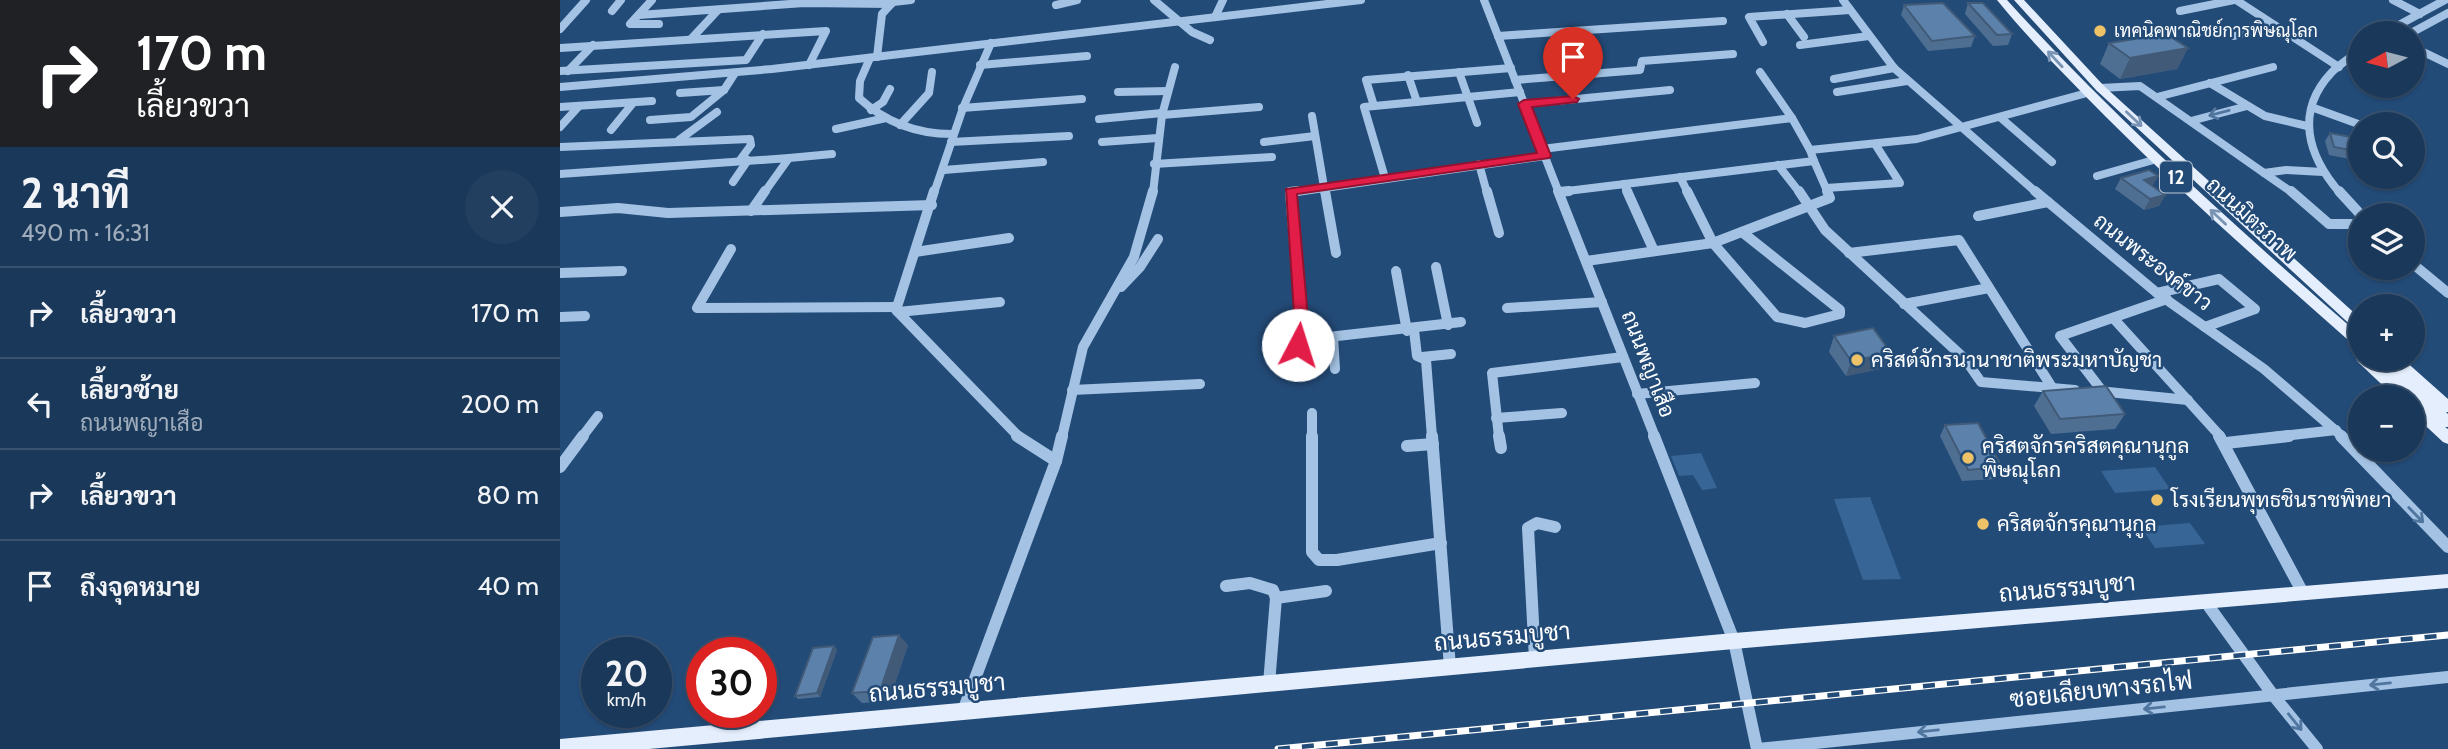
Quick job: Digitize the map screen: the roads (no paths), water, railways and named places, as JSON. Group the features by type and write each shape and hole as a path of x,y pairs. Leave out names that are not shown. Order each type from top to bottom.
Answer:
{"main road":[{"name":"ถนนมิตรภาพ","path":"2003,0 2087,93 2244,241 2348,333"},
{"name":"ถนนมิตรภาพ","path":"2019,0 2100,88 2348,315"},
{"path":"2244,241 2348,344"},
{"path":"2282,256 2348,306"},
{"path":"2376,371 2391,385"},
{"path":"2394,371 2430,398 2448,407"},
{"path":"2406,371 2448,422"},
{"path":"2414,371 2448,438"},
{"name":"ถนนธรรมบูชา","path":"560,748 1734,641 2448,581"}],"street":[{"path":"560,29 586,0"},
{"path":"612,11 621,0"},
{"path":"652,0 629,24 659,23"},
{"path":"639,15 847,1 850,5 911,0"},
{"path":"1056,5 1077,0"},
{"path":"1154,0 1192,32 1210,40"},
{"path":"1215,17 1223,0"},
{"path":"560,88 809,65 1215,17 1297,4 1361,0"},
{"path":"1484,0 1497,0"},
{"name":"ถนนพญาเสือ","path":"1484,0 1734,641 1758,749"},
{"path":"2180,11 2235,0 2339,67"},
{"path":"2393,0 2420,14"},
{"path":"2407,21 2445,0"},
{"path":"893,2 882,14 873,57 860,81 859,98 871,110 923,135 952,138 1069,136"},
{"path":"1762,12 1847,6"},
{"path":"1763,42 1748,18 1847,6"},
{"name":"ถนนพระองค์ขาว","path":"1847,6 1894,68 2048,202 2162,296 2264,369 2336,430 2448,547"},
{"path":"2434,7 2448,13"},
{"path":"691,39 718,10"},
{"path":"641,42 669,13"},
{"path":"2426,25 2448,13"},
{"path":"1787,14 1802,41 1825,43 1827,39 1868,36"},
{"path":"1498,36 1723,20"},
{"path":"2234,36 2274,25"},
{"path":"560,48 830,28 809,65"},
{"path":"564,71 746,60 763,34"},
{"path":"897,309 962,108 991,43"},
{"path":"564,71 593,45"},
{"path":"2426,53 2448,64"},
{"path":"1515,80 1640,70 1642,61 1733,54"},
{"path":"980,65 1087,56"},
{"path":"2348,62 2330,75 2307,126 2309,143 2323,172 2350,203"},
{"path":"963,711 1056,461 1083,347 1135,257 1152,204 1154,164 1162,114 1175,67"},
{"path":"2157,97 2273,67"},
{"path":"1374,106 1366,80 1511,68"},
{"path":"1834,79 1894,68"},
{"path":"900,125 929,93 932,72"},
{"path":"1459,72 1477,123"},
{"path":"1586,261 1713,243 1830,198 1810,150 1792,118 1760,72"},
{"path":"650,120 691,117 724,90 735,73"},
{"path":"1408,75 1416,102"},
{"path":"1837,92 1908,80"},
{"path":"2210,83 2265,116 2307,126"},
{"path":"2100,88 2140,86 2294,194 2329,224 2348,224"},
{"path":"871,110 883,102 890,89"},
{"path":"680,93 724,90"},
{"path":"1524,104 1670,90"},
{"path":"1118,92 1168,91"},
{"path":"1385,178 1364,107 1520,92"},
{"path":"1810,150 1875,144 1963,128 2087,93"},
{"path":"962,108 1082,99"},
{"path":"560,107 652,101"},
{"path":"611,130 633,103"},
{"path":"560,127 579,106"},
{"path":"2191,121 2247,106"},
{"path":"1099,119 1259,107"},
{"path":"2314,108 2348,118"},
{"path":"679,140 718,112"},
{"path":"1312,116 1336,253"},
{"path":"836,129 886,118"},
{"path":"1299,372 1298,345 1302,340 1290,191 1792,118"},
{"path":"2001,118 2052,162"},
{"path":"1264,142 1315,136"},
{"path":"1102,142 1158,138"},
{"path":"560,147 750,139 751,145 733,182"},
{"path":"1826,188 1900,183 1875,144"},
{"path":"560,174 832,154"},
{"path":"1154,164 1272,157"},
{"path":"751,211 789,158"},
{"path":"2097,176 2157,159"},
{"path":"1559,192 1814,161"},
{"path":"943,170 1043,162"},
{"path":"1479,164 1499,233"},
{"path":"1778,165 1810,205 1825,230 1965,359 1981,382 2188,400"},
{"path":"2264,173 2286,170 2323,172"},
{"path":"1680,177 1713,243 1781,320 1805,323 1840,314 1840,310 1810,284 1742,232"},
{"path":"1624,184 1654,251"},
{"path":"1978,216 2048,202"},
{"path":"560,212 618,208 668,214 932,205"},
{"path":"915,252 1009,238"},
{"path":"1115,291 1133,277 1158,239"},
{"path":"1849,253 1959,240 2053,389"},
{"path":"731,248 697,308 897,309 1000,302"},
{"path":"1436,267 1448,325"},
{"path":"560,273 622,271"},
{"path":"1396,271 1417,356 1426,360 1450,667"},
{"path":"2425,274 2448,293"},
{"path":"2103,392 2060,337 2114,319 2162,296 2219,279 2255,309 2205,327"},
{"path":"1904,304 1989,289"},
{"path":"1507,308 1574,306 1602,302"},
{"path":"897,309 1017,436 1056,461"},
{"path":"560,317 585,316"},
{"path":"2114,319 2226,443 2303,593"},
{"path":"1302,340 1411,330 1461,322"},
{"path":"1333,337 1335,369"},
{"path":"1422,357 1451,354"},
{"path":"1501,448 1490,377 1495,371 1623,357"},
{"path":"1637,394 1755,383"},
{"path":"1072,390 1200,384"},
{"path":"1312,412 1312,552 1315,557 1319,560 1337,560 1441,544"},
{"path":"1496,418 1562,413"},
{"path":"560,467 598,416"},
{"path":"2226,443 2336,430"},
{"path":"1408,446 1433,444"},
{"path":"1535,659 1528,528 1537,523 1555,527"},
{"path":"1226,586 1262,585 1273,590 1276,598 1269,684"},
{"path":"1276,598 1326,592"},
{"path":"2205,601 2273,695 2317,749"},
{"name":"ซอยเลียบทางรถไฟ","path":"1758,749 2448,677"}],"railway":[{"path":"1278,749 2448,635"}],"place":[{"name":"เทคนิคพาณิชย์การพิษณุโลก","path":"2100,31"},
{"name":"คริสต์จักรนานาชาติพระมหาบัญชา","path":"1857,360"},
{"name":"คริสตจักรคริสตคุณานุกูล พิษณุโลก","path":"1968,458"},
{"name":"โรงเรียนพุทธชินราชพิทยา","path":"2157,500"},
{"name":"คริสตจักรคุณานุกูล","path":"1983,524"}]}
